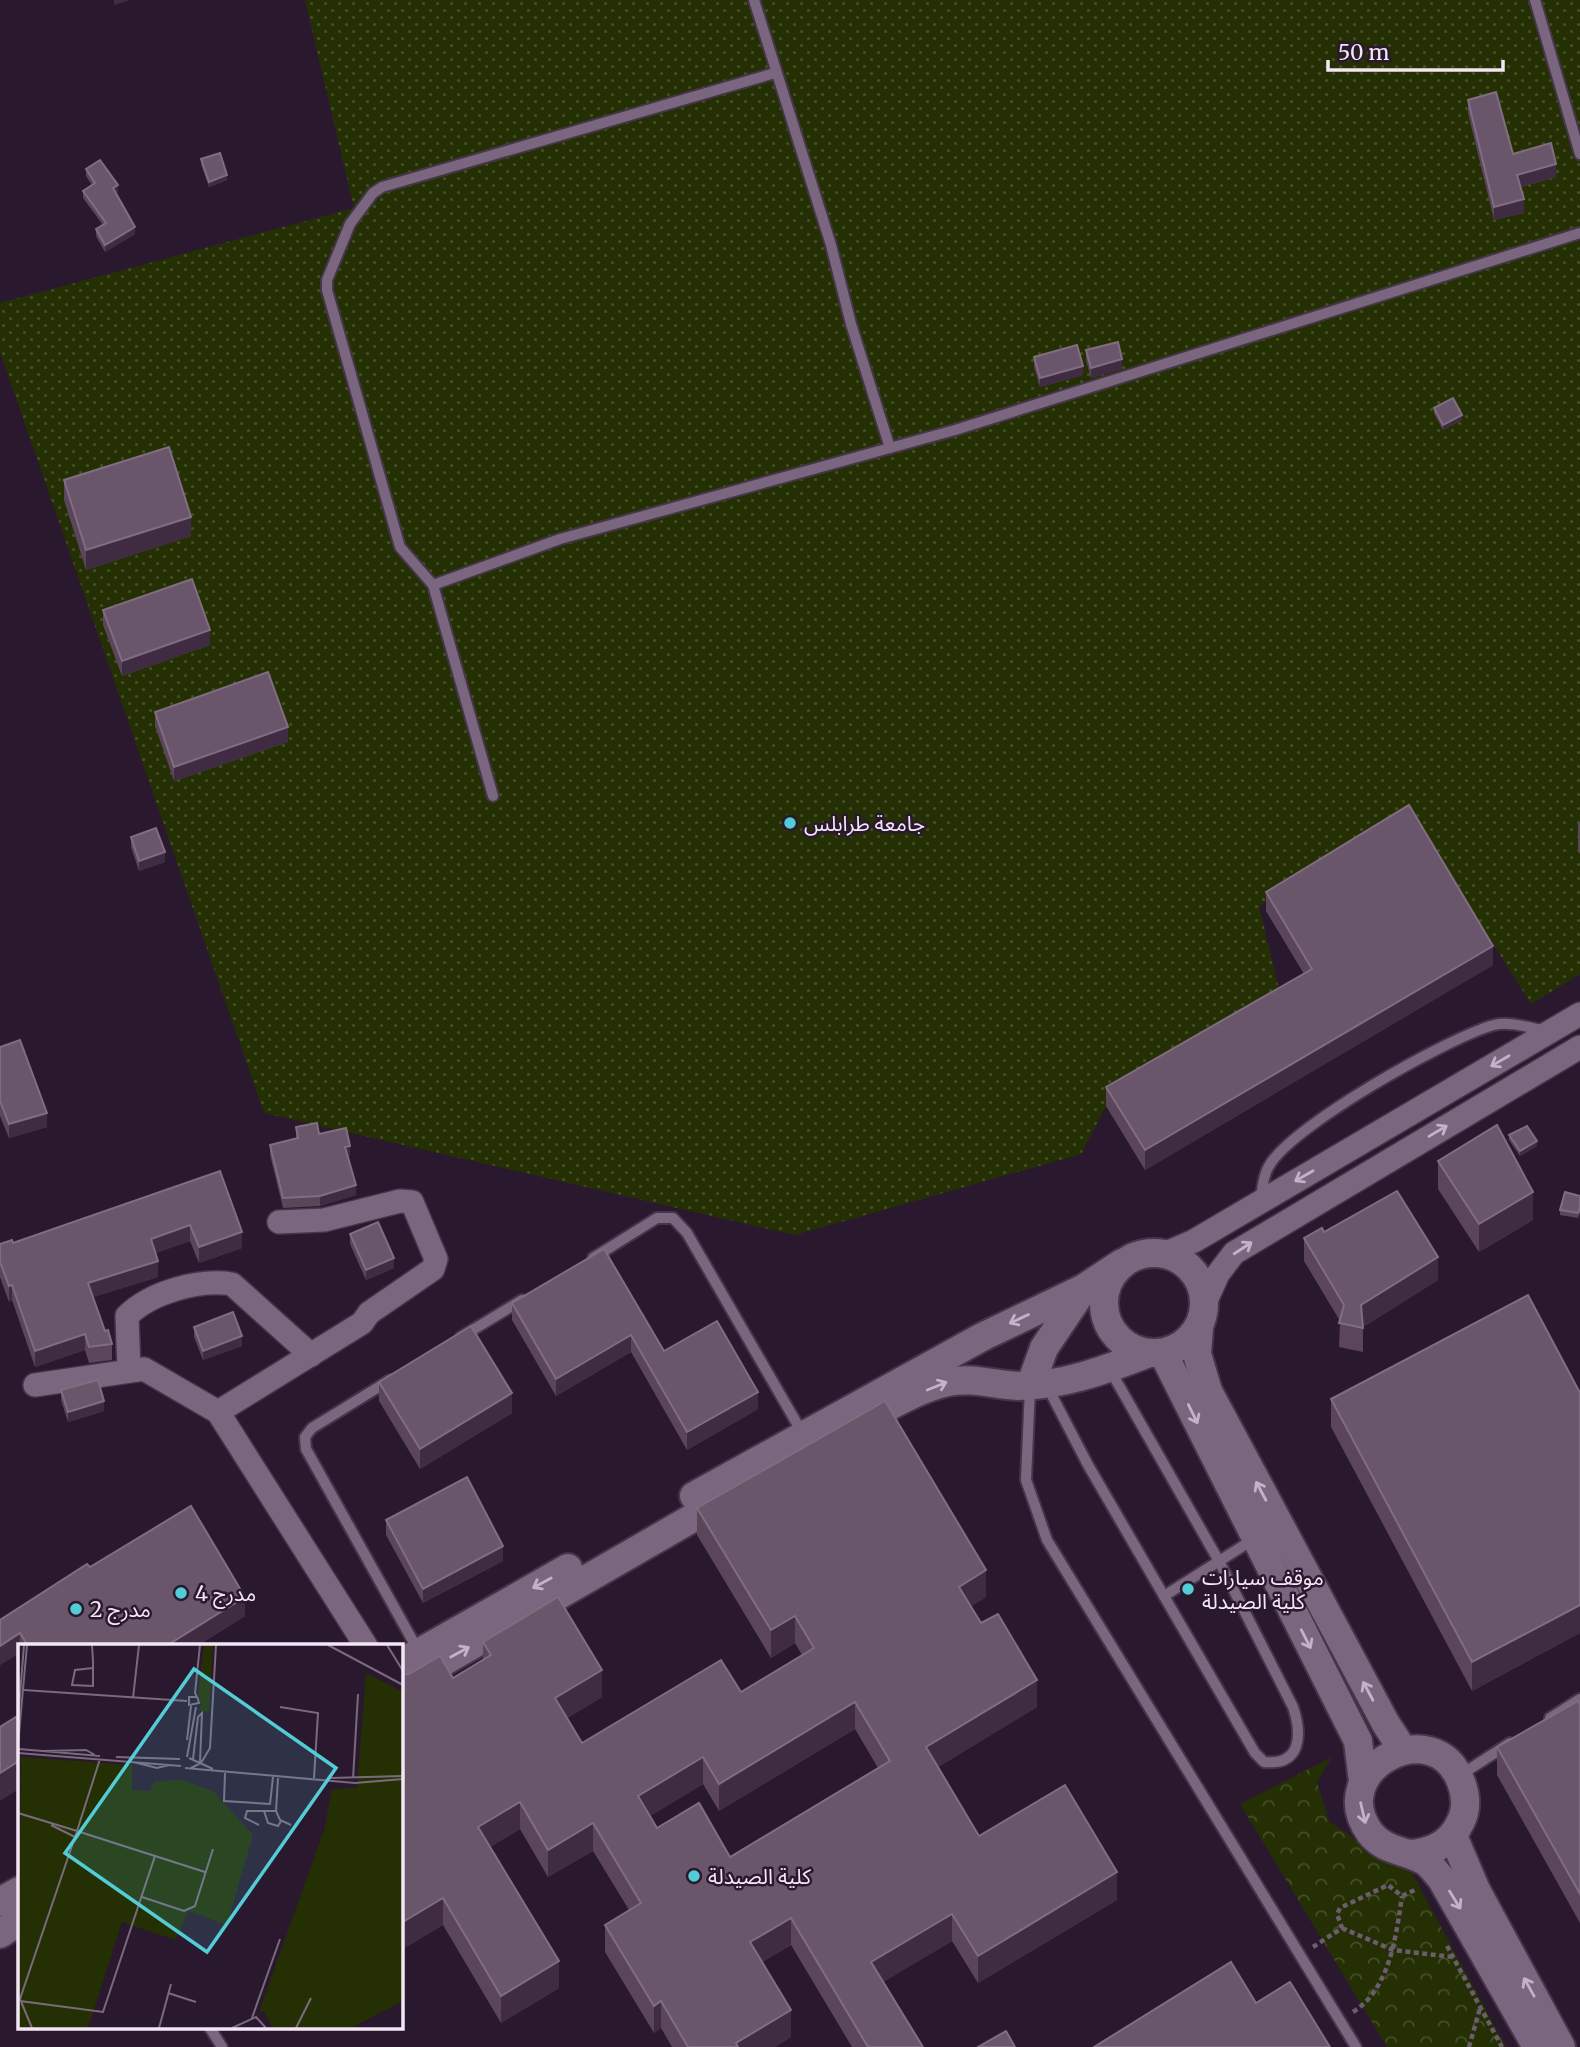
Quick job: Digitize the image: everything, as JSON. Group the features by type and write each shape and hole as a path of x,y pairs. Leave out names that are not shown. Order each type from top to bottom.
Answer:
{"street":[{"path":"410,1657 803,1434 982,1337 1084,1288 1143,1254 1166,1253 1194,1241 1580,1014"},
{"path":"402,1685 875,1414 945,1382 969,1379 1017,1386 1038,1384 1110,1368 1183,1344 1202,1315 1218,1274 1234,1253 1580,1047"},
{"path":"218,1412 362,1324 369,1313 433,1269 436,1259 412,1202 400,1201 324,1220 279,1222"},
{"path":"1166,1253 1186,1263 1201,1281 1202,1315 1197,1354 1208,1391 1386,1724 1403,1750"},
{"path":"1122,1264 1106,1289 1106,1318 1122,1342 1156,1353 1358,1741 1363,1782 1360,1807 1368,1830 1385,1847 1427,1863 1441,1878 1537,2047"},
{"path":"129,1370 127,1316 140,1303 200,1283 232,1284 311,1355"},
{"path":"1038,1384 1044,1348 1084,1288"},
{"path":"35,1385 144,1368 218,1412 365,1644"},
{"path":"1363,1782 1373,1767 1386,1756 1403,1750 1419,1749 1435,1754 1448,1763 1459,1776 1465,1807 1453,1836 1433,1850 1408,1854"},
{"path":"1453,1836 1476,1890 1561,2047"},
{"path":"0,1902 18,1892"},
{"path":"0,1934 18,1922"}],"lane":[{"path":"754,0 831,244 851,324 890,449"},
{"path":"1535,0 1580,154"},
{"path":"493,796 433,585 400,547 327,290 327,280 349,224 373,193 382,187 775,73"},
{"path":"433,585 560,539 890,449 1192,357 1580,233"},
{"path":"1260,1202 1269,1166 1328,1113 1451,1041 1496,1024 1549,1032"},
{"path":"586,1262 657,1218 673,1218 687,1233 803,1434"},
{"path":"455,1341 538,1290"},
{"path":"1038,1384 1062,1418 1255,1753 1264,1762 1286,1758 1299,1741 1300,1728 1293,1707 1220,1563 1110,1368"},
{"path":"395,1377 312,1428 305,1437 306,1449 410,1657"},
{"path":"1038,1384 1026,1480 1047,1540 1356,2047"},
{"path":"1164,1596 1254,1539"},
{"path":"1534,1728 1580,1699"},
{"path":"1459,1776 1523,1735"},
{"path":"211,2030 222,2047"}],"path":[{"path":"1402,1896 1388,1885 1340,1908 1337,1914 1342,1928 1393,1950 1454,1957"},
{"path":"1402,1896 1416,1888 1422,1899"},
{"path":"1340,2020 1370,2002 1393,1950 1402,1896"},
{"path":"1300,1956 1342,1928"},
{"path":"1441,1934 1502,2047"},
{"path":"1469,2047 1480,2007"}],"green space":[{"path":"305,0 1580,0 1580,974 1531,1004 1412,815 1259,906 1283,1005 1106,1106 1081,1154 795,1235 264,1113 0,352 0,303 354,208"},
{"path":"1332,1757 1317,1782 1329,1821 1363,1845 1411,1871 1506,2047 1387,2047 1240,1804"}],"building":[{"path":"1496,92 1513,154 1551,143 1556,164 1517,175 1524,199 1494,207 1468,100"},
{"path":"220,153 227,175 209,182 201,159"},
{"path":"100,160 118,185 113,188 135,227 105,245 96,229 106,223 83,191 95,183 86,169"},
{"path":"1118,342 1122,359 1091,368 1086,350"},
{"path":"1077,345 1083,366 1040,378 1034,357"},
{"path":"1453,398 1462,415 1443,425 1434,408"},
{"path":"169,447 191,517 86,550 64,480"},
{"path":"192,579 210,630 122,661 103,610"},
{"path":"268,672 288,727 174,767 155,712"},
{"path":"1409,805 1493,946 1145,1150 1106,1087 1312,969 1266,892"},
{"path":"156,828 165,852 139,861 131,837"},
{"path":"20,1040 47,1113 9,1124 0,1101 0,1047"},
{"path":"317,1123 319,1134 346,1128 350,1146 345,1147 356,1185 320,1196 283,1198 270,1145 298,1138 296,1127"},
{"path":"1497,1125 1533,1192 1479,1224 1438,1161"},
{"path":"1527,1126 1537,1141 1520,1151 1509,1135"},
{"path":"220,1171 242,1232 199,1247 190,1225 151,1239 158,1261 88,1283 112,1344 89,1347 85,1334 35,1351 12,1285 9,1286 0,1262 0,1244 12,1240 13,1243"},
{"path":"1397,1191 1438,1257 1361,1305 1363,1328 1339,1323 1344,1305 1304,1238 1322,1228 1324,1232"},
{"path":"1565,1192 1580,1196 1578,1213 1560,1210"},
{"path":"378,1222 394,1258 366,1270 350,1234"},
{"path":"604,1249 664,1351 717,1321 758,1392 687,1432 631,1335 556,1379 512,1303"},
{"path":"1528,1295 1580,1393 1580,1605 1472,1662 1331,1399"},
{"path":"233,1312 242,1336 203,1351 194,1327"},
{"path":"471,1326 512,1393 420,1449 379,1382"},
{"path":"98,1380 104,1401 68,1412 61,1390"},
{"name":"كلية الصيدلة","path":"885,1401 986,1570 959,1587 981,1623 998,1614 1037,1680 926,1747 979,1836 1065,1785 1117,1872 978,1956 952,1914 871,1962 923,2047 868,2047 791,1918 750,1942 791,2010 736,2043 738,2047 688,2047 661,2001 654,2006 605,1925 641,1903 593,1823 548,1850 520,1802 478,1827 559,1961 501,1996 443,1898 402,1922 402,1675 409,1674 440,1656 453,1678 491,1655 483,1642 558,1597 602,1670 555,1698 582,1743 721,1660 741,1692 814,1648 795,1616 771,1630 697,1508","holes":["855,1702 890,1761 730,1857 699,1803 657,1828 638,1796 703,1757 719,1784"]},
{"path":"467,1477 503,1546 423,1589 386,1520"},
{"path":"191,1506 245,1597 169,1644 27,1644 20,1633 0,1646 0,1620 87,1564 90,1567"},
{"path":"1578,1701 1580,1705 1580,1894 1497,1747"},
{"path":"18,1716 18,1762 0,1773 0,1727"},
{"path":"1231,1962 1256,2003 1290,1982 1330,2047 1094,2047"},
{"path":"1006,2031 1015,2047 978,2047"}],"place":[{"name":"جامعة طرابلس","path":"790,823"},
{"name":"موقف سيارات كلية الصيدلة","path":"1188,1589"},
{"name":"مدرج 4","path":"181,1593"},
{"name":"مدرج 2","path":"76,1609"},
{"name":"كلية الصيدلة","path":"694,1876"}]}
